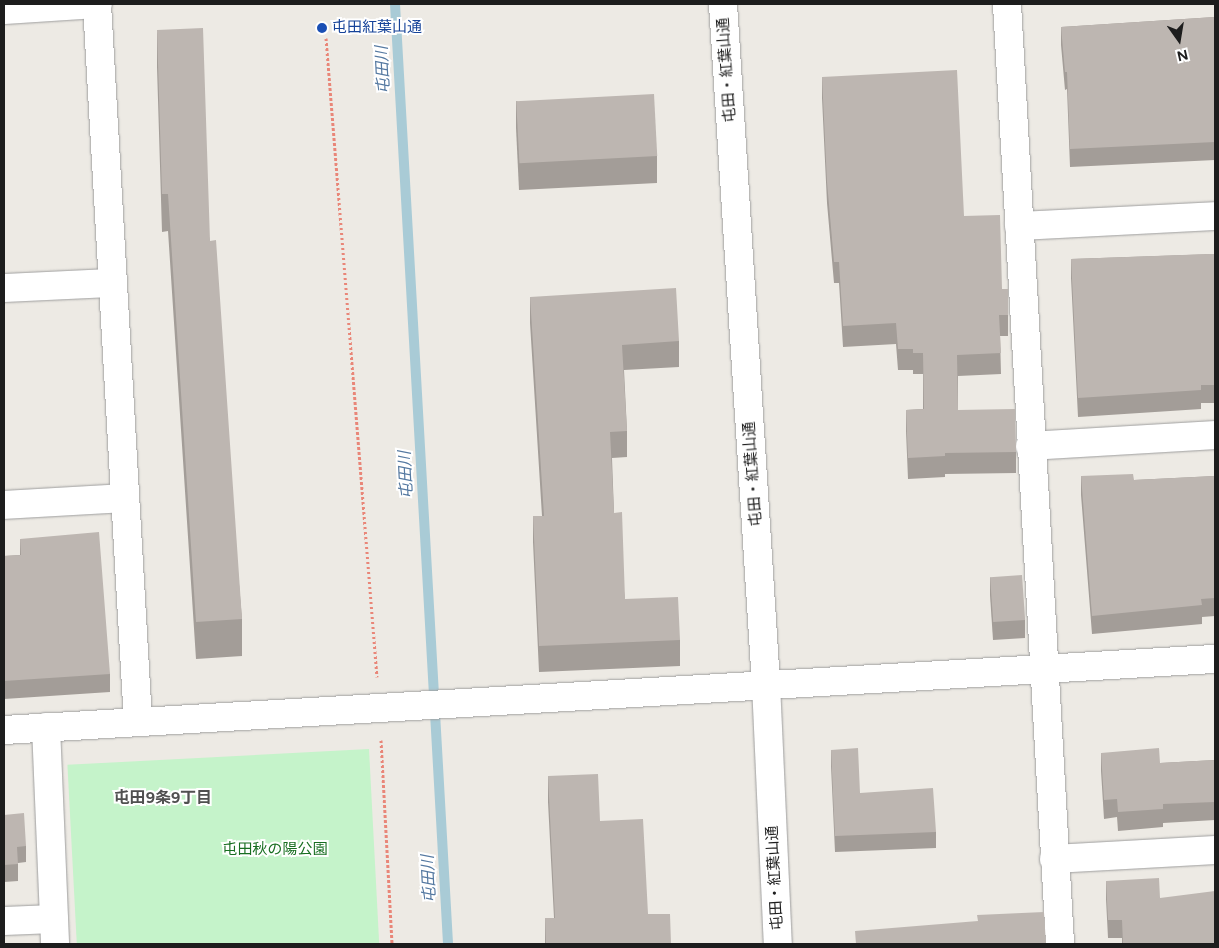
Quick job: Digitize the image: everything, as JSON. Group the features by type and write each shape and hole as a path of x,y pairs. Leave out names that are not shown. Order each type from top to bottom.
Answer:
{"street":[{"path":"4,10 97,4 138,721"},
{"name":"屯田・紅葉山通","path":"723,4 766,684 778,944"},
{"path":"1007,4 1042,669 1060,944"},
{"path":"1019,226 1215,216"},
{"path":"4,288 112,283"},
{"path":"1030,446 1215,435"},
{"path":"4,505 125,498"},
{"path":"4,730 1215,659"},
{"path":"4,921 55,932 46,727"},
{"path":"1054,859 1215,850"}],"path":[{"path":"326,38 379,707 392,944"}],"green space":[{"name":"屯田秋の陽公園","path":"369,749 379,944 77,944 67,765"}],"building":[{"path":"1215,17 1215,142 1070,149 1067,72 1065,72 1061,27"},
{"path":"203,28 210,241 216,240 242,619 196,622 168,194 162,194 157,30"},
{"path":"957,70 964,216 1000,215 1002,289 1008,289 1008,315 999,315 1001,353 957,355 958,410 1015,409 1016,452 945,453 945,456 908,458 906,410 924,409 923,353 913,353 913,349 898,349 896,323 843,326 839,262 834,262 827,182 822,77"},
{"path":"654,94 657,156 519,163 516,101"},
{"path":"1215,254 1215,385 1201,385 1201,390 1078,398 1071,259"},
{"path":"676,288 679,341 622,345 627,431 610,432 614,513 622,512 625,599 678,597 680,640 539,646 533,516 544,516 530,297"},
{"path":"1133,474 1134,480 1215,476 1215,598 1201,599 1202,605 1092,616 1081,476"},
{"path":"99,532 110,674 4,681 4,556 21,555 20,539"},
{"path":"1022,575 1025,620 993,622 990,577"},
{"path":"858,748 860,793 933,788 936,832 835,836 831,750"},
{"path":"1159,748 1160,763 1215,760 1215,802 1163,804 1163,809 1118,812 1117,799 1104,800 1101,753"},
{"path":"598,774 600,821 643,819 648,914 670,914 671,944 546,944 545,918 555,918 548,776"},
{"path":"24,813 26,846 17,847 18,864 4,865 4,815"},
{"path":"1159,878 1160,898 1215,891 1215,944 1123,944 1122,920 1108,920 1106,881"},
{"path":"1044,912 1046,944 856,944 855,931 978,921 977,915"}],"waterway":[{"name":"屯田川","path":"395,4 448,944"}],"place":[{"name":"屯田紅葉山通","path":"322,28"}],"district":[{"name":"屯田9条9丁目","path":"163,798"}]}
